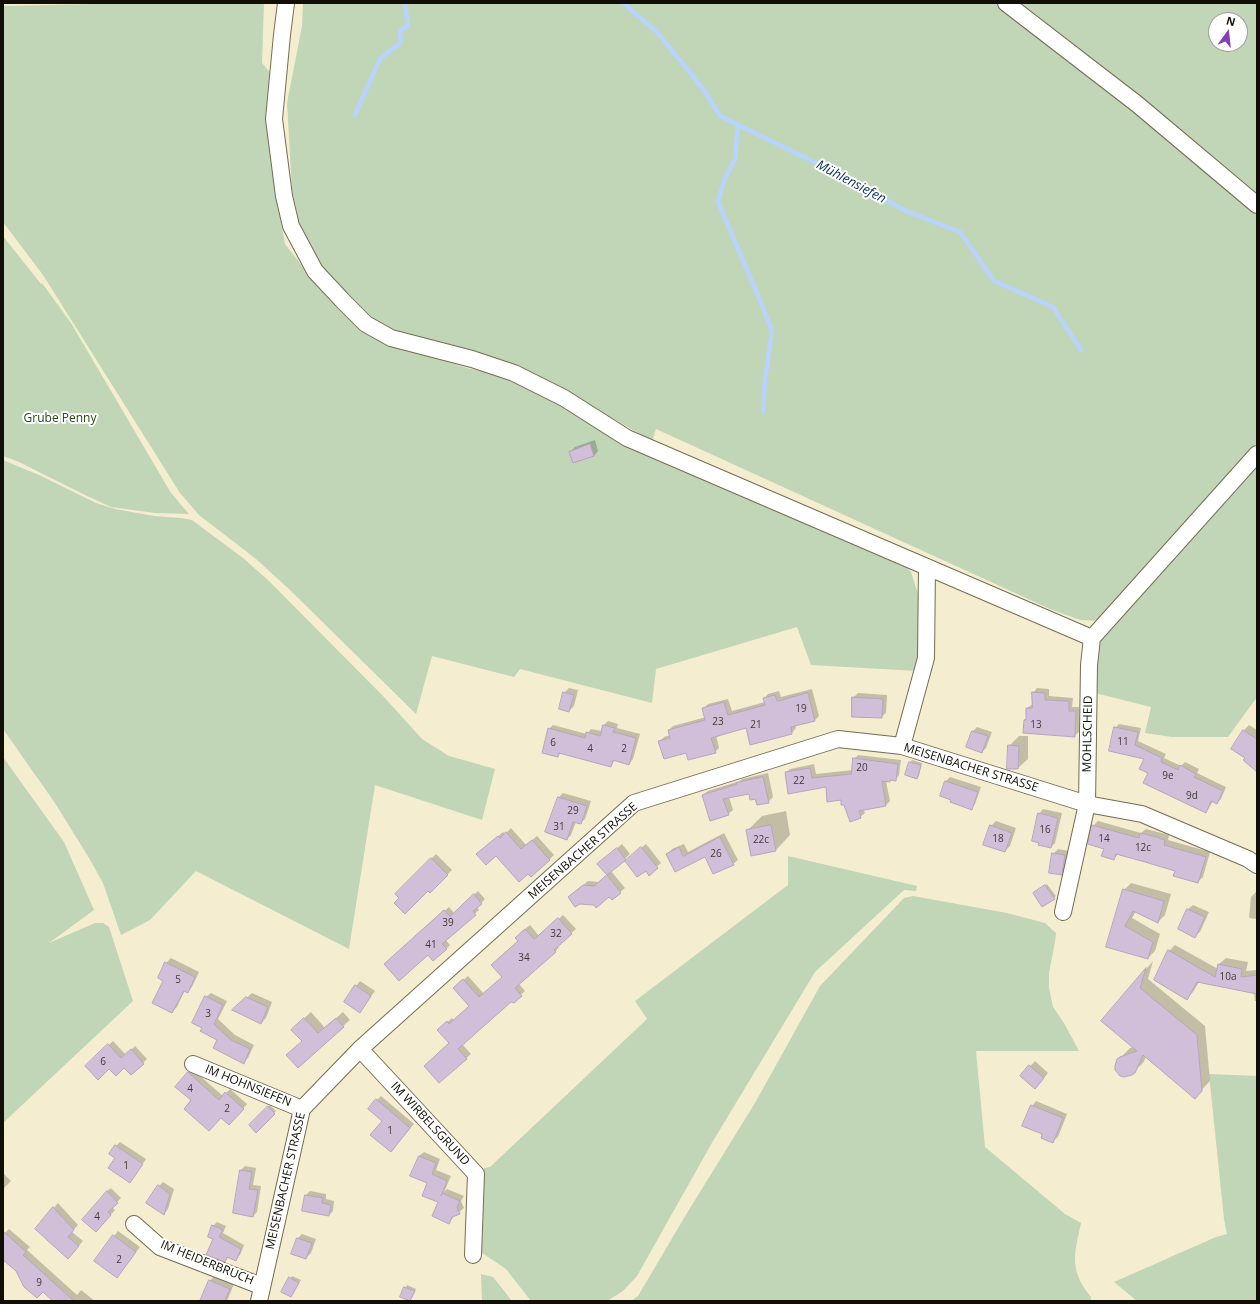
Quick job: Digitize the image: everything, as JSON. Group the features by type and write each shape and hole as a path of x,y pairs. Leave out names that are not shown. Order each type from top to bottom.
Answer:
{"street":[{"path":"286,3 274,119 284,196 291,226 315,271 366,324 391,338 472,359 514,373 564,398 627,438 1092,638 1257,454"},
{"path":"1006,3 1137,104 1257,205"},
{"path":"902,746 926,658 927,567"},
{"name":"MOHLSCHEID","path":"1063,912 1087,804 1089,666 1092,638"},
{"name":"MEISENBACHER STRASSE","path":"260,1293 302,1109 360,1049 634,803 838,739 902,746 1087,804 1142,814 1257,864"},
{"name":"IM WIRBELSGRUND","path":"360,1049 476,1174 473,1255"},
{"name":"IM HOHNSIEFEN","path":"193,1064 302,1109"},
{"name":"IM HEIDERBRUCH","path":"134,1224 160,1247 260,1293"}],"green space":[{"path":"141,3 264,3 262,63 273,76 275,189 285,244 329,300 357,326 390,343 467,368 515,379 617,439 674,467 899,558 911,572 920,600 922,652 917,671 811,665 797,627 656,669 652,703 520,669 514,677 432,656 416,714 289,589 256,559 199,515 180,493 43,275 3,222 3,6"},
{"path":"303,3 1257,3 1257,443 1101,621 1080,620 1050,609 656,429 652,441 572,395 382,327 325,271 300,228 292,190 287,103 302,26"},
{"name":"Grube Penny","path":"3,236 41,284 42,283 71,323 171,493 189,514 155,513 111,507 19,462 3,456"},
{"path":"3,460 39,475 96,503 115,509 154,516 192,520 243,558 269,581 384,697 422,739 449,756 495,769 482,820 375,785 349,949 196,871 150,920 121,935 103,883 89,858 55,803 3,729"},
{"path":"1257,461 1257,697 1228,737 1172,737 1145,733 1151,707 1094,694 1093,663 1105,631"},
{"path":"3,757 64,842 94,910 49,943 95,923 103,923 109,927 133,1001 3,1123"},
{"path":"788,856 917,886 916,891 904,890 815,972 713,1141 637,1276 623,1291 607,1301 531,1301 506,1269 479,1251 481,1169 490,1167 647,1019 635,1001 788,885"},
{"path":"913,896 1007,913 1045,923 1056,933 1049,973 1049,988 1053,1007 1064,1023 1079,1051 976,1051 985,1147 1065,1214 1081,1223 1075,1253 1076,1270 1079,1279 1091,1297 1091,1301 631,1301 638,1296 755,1103 820,986 904,898"},
{"path":"1209,1074 1257,1076 1257,1301 1137,1301 1114,1282 1216,1237 1227,1234 1224,1219"},
{"path":"481,1274 493,1277 512,1301 482,1301"}],"building":[{"path":"590,444 594,456 573,463 569,452"},
{"path":"563,692 574,695 569,712 559,709"},
{"path":"1032,692 1045,693 1045,700 1069,701 1069,711 1076,711 1075,737 1023,733 1024,720 1026,720 1026,708 1032,708"},
{"path":"808,693 815,721 791,727 792,734 750,745 746,728 711,738 716,753 688,760 686,753 664,759 658,741 670,738 668,730 705,720 702,708 724,702 728,715 765,705 763,698 775,695 777,701"},
{"path":"852,697 883,699 882,718 852,717"},
{"path":"603,725 615,728 613,732 636,738 629,765 613,760 611,767 559,753 558,757 542,753 548,728 585,738 586,732 600,736"},
{"path":"1114,727 1138,732 1135,745 1162,758 1161,762 1178,770 1180,765 1196,774 1194,777 1223,791 1217,804 1211,801 1206,813 1143,783 1148,773 1139,769 1144,759 1109,751"},
{"path":"1243,730 1257,739 1257,772 1243,760 1245,758 1231,749"},
{"path":"972,731 988,736 982,753 966,747"},
{"path":"1008,745 1019,746 1018,769 1007,769"},
{"path":"853,758 898,764 896,781 882,781 886,806 859,811 861,818 850,822 844,805 841,805 841,800 827,802 826,787 788,794 785,772 810,768 812,778 851,774"},
{"path":"909,762 921,765 917,779 905,775"},
{"path":"763,777 769,803 757,805 755,799 750,800 749,794 723,799 729,815 710,821 702,795 737,784 736,783"},
{"path":"945,781 978,792 972,810 950,802 951,800 940,796"},
{"path":"558,797 587,806 581,824 573,822 567,840 545,832"},
{"path":"1038,813 1058,818 1051,848 1038,845 1039,843 1032,841"},
{"path":"771,825 776,851 751,856 746,830"},
{"path":"990,825 1012,833 1005,852 983,845"},
{"path":"1092,825 1139,838 1140,833 1153,836 1165,840 1164,845 1206,857 1198,883 1173,876 1175,871 1145,862 1116,854 1114,860 1101,856 1104,849 1088,844"},
{"path":"506,832 521,849 532,840 550,860 531,877 528,874 519,882 496,856 486,865 476,854 498,836 500,838"},
{"path":"720,837 734,865 713,874 705,857 675,872 666,854 679,847 683,856"},
{"path":"641,847 658,868 649,876 646,871 637,877 625,861"},
{"path":"617,848 626,860 607,875 597,864"},
{"path":"1052,853 1065,855 1062,875 1049,873"},
{"path":"431,858 448,875 430,893 428,891 405,914 394,903 399,898 395,894"},
{"path":"607,875 621,893 612,900 609,897 596,908 594,905 580,904 575,907 568,897 583,885 594,886"},
{"path":"1045,885 1055,899 1042,907 1033,893"},
{"path":"1123,889 1164,901 1158,923 1133,911 1125,926 1153,942 1148,959 1106,947"},
{"path":"474,894 482,904 473,911 476,915 442,944 447,949 433,961 428,955 399,981 384,964 444,910 450,916"},
{"path":"1187,909 1205,917 1195,938 1178,929"},
{"path":"558,918 572,934 554,950 556,952 515,988 522,996 514,1003 511,1002 458,1049 467,1059 439,1083 424,1066 449,1043 437,1030 447,1021 449,1024 469,1006 453,988 463,979 479,997 502,977 491,965 518,941 515,938 525,929 534,939"},
{"path":"1168,950 1215,977 1218,964 1242,969 1241,977 1257,975 1257,994 1197,982 1187,1000 1154,980"},
{"path":"165,962 195,977 188,993 184,991 172,1013 152,1003 163,981 158,978"},
{"path":"1146,968 1140,988 1197,1035 1202,1091 1195,1099 1143,1055 1135,1073 1132,1075 1124,1077 1120,1076 1115,1070 1117,1059 1137,1051 1101,1021"},
{"path":"355,985 371,996 360,1013 344,1002"},
{"path":"205,996 223,1005 214,1024 231,1040 250,1049 244,1064 213,1048 217,1040 200,1031 202,1028 192,1023"},
{"path":"246,997 268,1007 261,1024 232,1010"},
{"path":"304,1018 318,1033 336,1018 344,1027 298,1068 286,1055 302,1041 291,1030"},
{"path":"108,1044 121,1058 131,1049 144,1064 131,1075 124,1068 116,1076 109,1069 98,1080 85,1066"},
{"path":"1029,1065 1044,1078 1035,1089 1020,1076"},
{"path":"188,1072 219,1100 225,1092 244,1109 229,1125 221,1118 209,1131 184,1109 191,1100 175,1087"},
{"path":"376,1099 410,1128 391,1152 370,1135 382,1121 368,1109"},
{"path":"1031,1105 1063,1118 1053,1143 1041,1138 1042,1134 1022,1126"},
{"path":"268,1106 275,1114 256,1133 249,1125"},
{"path":"115,1145 143,1164 130,1183 108,1168 115,1158 109,1154"},
{"path":"419,1156 436,1163 432,1174 447,1181 442,1193 460,1201 457,1207 460,1214 452,1217 449,1224 432,1216 438,1202 422,1196 427,1183 410,1176"},
{"path":"240,1170 252,1172 249,1189 258,1190 253,1217 233,1213"},
{"path":"158,1185 170,1194 164,1215 146,1203"},
{"path":"107,1191 118,1203 108,1212 111,1215 96,1232 82,1220"},
{"path":"305,1195 323,1198 322,1203 331,1205 329,1216 302,1211"},
{"path":"53,1207 74,1230 68,1237 79,1246 68,1259 35,1229"},
{"path":"212,1225 223,1230 219,1237 241,1249 236,1261 227,1257 225,1262 206,1255 213,1239 208,1237"},
{"path":"3,1231 26,1252 23,1255 74,1301 53,1301 43,1292 37,1298 24,1287 16,1271 3,1260"},
{"path":"113,1235 136,1252 117,1278 94,1261"},
{"path":"297,1238 312,1243 306,1259 291,1254"},
{"path":"289,1277 299,1283 291,1297 281,1292"},
{"path":"209,1280 230,1289 225,1301 200,1301"},
{"path":"404,1287 415,1291 410,1301 400,1297"}],"waterway":[{"path":"355,115 380,59 401,42 400,31 408,26 405,3"},
{"name":"Mühlensiefen","path":"623,3 657,32 704,90 720,116 849,179 906,211 960,232 994,281 1053,307 1081,350"},
{"path":"738,125 735,159 724,180 718,202 772,331 765,380 763,411"}]}
